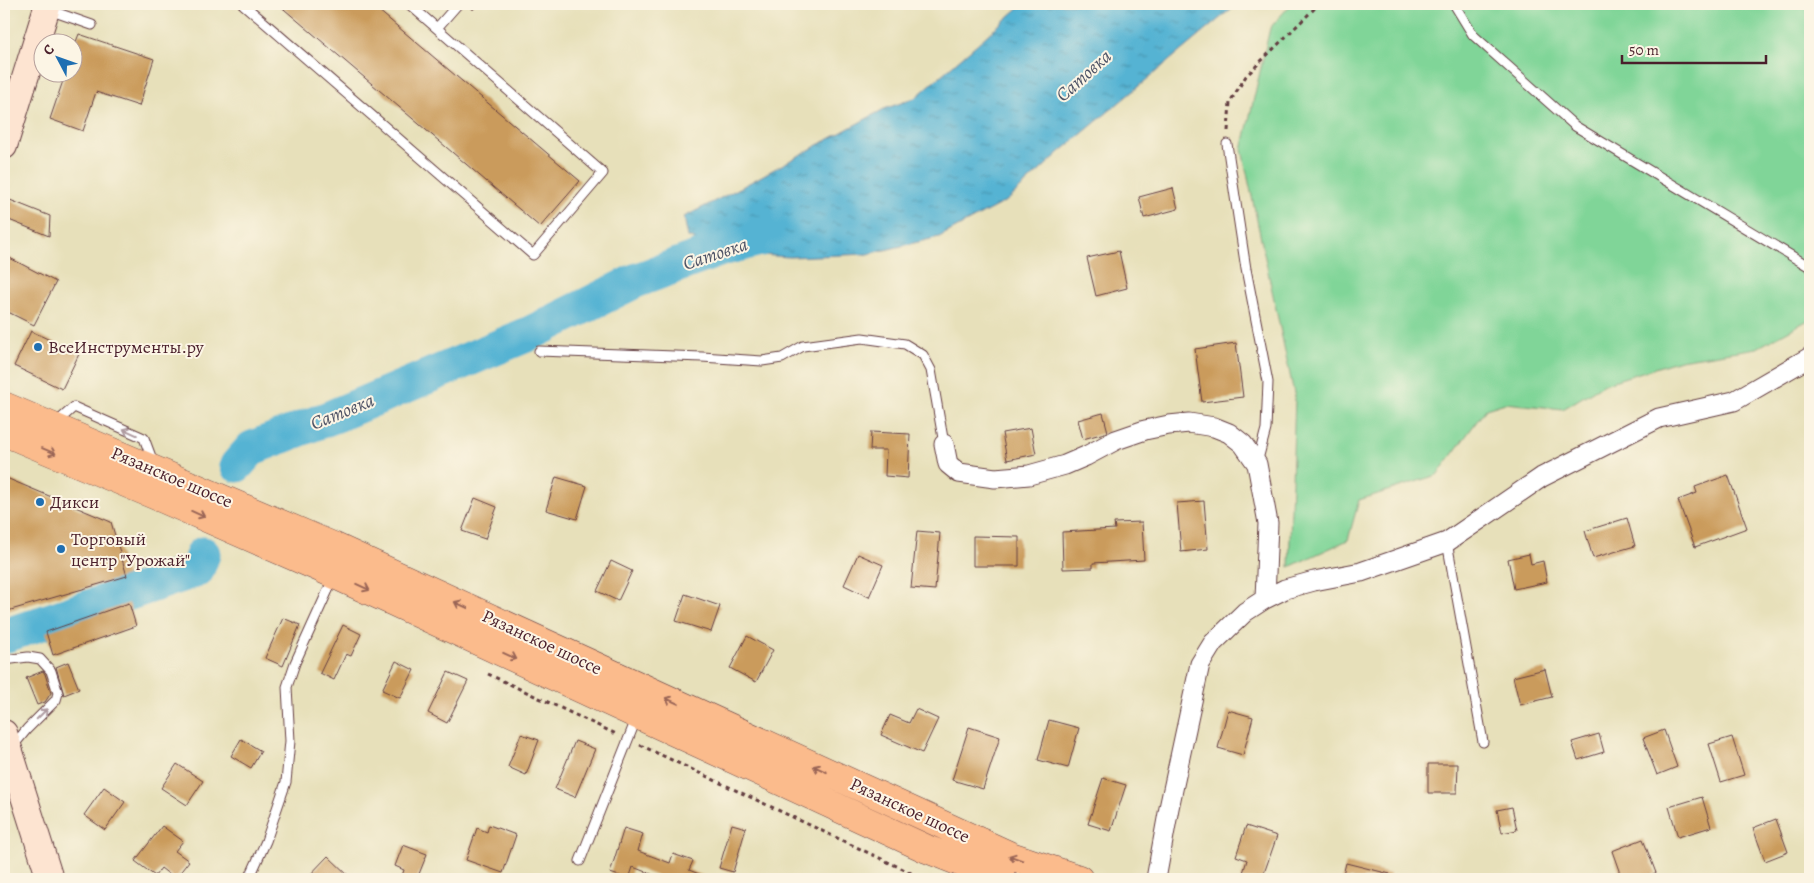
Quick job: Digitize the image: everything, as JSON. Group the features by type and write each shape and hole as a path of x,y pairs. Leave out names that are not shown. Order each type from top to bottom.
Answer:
{"main road":[{"path":"6,126 47,6"},
{"name":"Рязанское шоссе","path":"4,406 333,546 1011,856 1079,879"},
{"name":"Рязанское шоссе","path":"4,432 335,574 632,727 1002,879"},
{"path":"6,746 50,879"}],"street":[{"path":"1156,879 1200,664 1213,644 1245,612 1265,598 1285,589 1361,572 1446,542 1542,477 1659,418 1734,401 1810,357"},
{"path":"944,444 948,464 959,474 995,478 1029,476 1065,465 1116,440 1169,425 1190,424 1214,427 1229,434 1243,444 1257,464 1268,523 1265,598"}],"lane":[{"path":"243,4 533,255 603,173 409,4"},
{"path":"437,28 458,4"},
{"path":"1454,4 1473,35 1575,126 1810,267"},
{"path":"47,6 92,25"},
{"path":"1227,144 1246,269 1268,382 1266,429 1257,464"},
{"path":"539,351 762,361 782,358 803,346 862,338 905,344 924,356 931,370 944,444"},
{"path":"1446,542 1483,742"},
{"path":"249,879 266,841 286,782 290,741 287,687 295,663 335,574"},
{"path":"4,660 28,657 40,659 51,670 58,693 56,700 27,729 6,746"},
{"path":"580,861 632,727"}],"path":[{"path":"1227,144 1230,102 1246,76 1319,4"},
{"path":"484,672 632,727 924,879"}],"green space":[{"path":"1291,4 1810,4 1810,319 1757,348 1680,360 1604,384 1563,409 1505,403 1486,409 1437,475 1359,500 1348,540 1289,567 1295,398 1242,150 1270,28"}],"water":[{"path":"1023,4 1237,4 1060,152 1008,200 939,237 868,254 789,257 734,253 688,237 684,217 884,109 915,98"}],"building":[{"path":"278,4 371,4 580,181 540,227"},
{"path":"82,35 154,59 139,106 96,92 83,131 50,119 63,82 82,82"},
{"path":"1173,188 1178,209 1144,218 1139,197"},
{"path":"10,200 50,216 49,236 4,218"},
{"path":"1119,251 1127,288 1096,296 1087,258"},
{"path":"4,255 56,282 34,325 4,310"},
{"path":"31,331 79,354 62,389 14,366"},
{"path":"1236,343 1243,397 1202,402 1195,349"},
{"path":"1103,413 1108,432 1083,439 1078,420"},
{"path":"1031,428 1036,454 1007,460 1002,433"},
{"path":"871,432 910,434 908,478 885,476 886,450 870,450"},
{"path":"1728,475 1747,528 1695,547 1678,500 1697,493 1695,487"},
{"name":"Торговый центр \"Урожай\"","path":"4,477 111,522 127,576 4,612"},
{"path":"556,477 587,486 577,519 546,510"},
{"path":"475,498 497,507 485,539 462,531"},
{"path":"1204,501 1208,549 1181,552 1177,503"},
{"path":"1627,518 1635,546 1593,558 1585,531"},
{"path":"1142,522 1144,560 1093,563 1093,568 1063,569 1062,532 1115,529 1114,523"},
{"path":"917,531 940,533 935,590 911,588"},
{"path":"973,536 1019,537 1019,566 973,566"},
{"path":"858,554 883,565 869,597 844,585"},
{"path":"1529,554 1531,564 1543,561 1547,582 1514,589 1508,559"},
{"path":"611,561 632,571 618,601 597,591"},
{"path":"685,594 720,606 711,632 676,621"},
{"path":"129,603 136,626 53,655 46,632"},
{"path":"283,618 300,625 283,666 265,658"},
{"path":"343,625 361,634 351,656 346,654 334,680 320,673"},
{"path":"747,636 773,650 756,682 730,668"},
{"path":"396,661 414,670 400,698 382,690"},
{"path":"68,662 79,689 64,695 56,667"},
{"path":"1545,669 1552,697 1520,705 1513,677"},
{"path":"43,671 51,693 45,702 37,705 26,678"},
{"path":"448,672 468,681 447,723 428,713"},
{"path":"916,709 938,719 922,753 881,735 890,715 909,723"},
{"path":"1228,710 1253,717 1243,755 1218,748"},
{"path":"1049,720 1079,728 1068,768 1038,760"},
{"path":"969,727 1000,737 983,789 952,780"},
{"path":"1664,730 1677,767 1657,775 1643,738"},
{"path":"521,734 539,740 526,775 508,767"},
{"path":"1599,734 1604,752 1578,760 1572,742"},
{"path":"1732,737 1744,775 1721,782 1709,744"},
{"path":"241,739 261,751 251,768 231,756"},
{"path":"575,741 595,749 575,797 555,789"},
{"path":"177,764 203,781 187,805 161,788"},
{"path":"1428,764 1458,764 1457,793 1428,793"},
{"path":"1103,778 1126,785 1111,831 1088,824"},
{"path":"104,787 125,802 105,830 84,815"},
{"path":"1702,797 1711,827 1678,837 1669,807"},
{"path":"1512,807 1517,830 1502,833 1497,810"},
{"path":"1776,819 1788,852 1765,861 1753,828"},
{"path":"732,824 746,828 733,872 719,868"},
{"path":"489,825 516,835 503,873 466,860 477,828 487,832"},
{"path":"162,826 183,841 175,851 189,861 175,879 161,868 155,876 135,861"},
{"path":"1246,826 1277,836 1262,879 1241,879 1247,860 1236,856"},
{"path":"624,828 643,834 638,851 670,863 673,854 693,861 689,870 709,879 664,879 633,867 629,879 610,873"},
{"path":"1643,839 1656,873 1639,879 1622,879 1612,851"},
{"path":"403,845 427,854 417,879 401,879 404,870 395,866"},
{"path":"328,856 352,879 306,879"},
{"path":"1346,863 1390,874 1389,879 1342,879"}],"waterway":[{"name":"Сатовка","path":"237,465 252,448 334,416 531,333 635,281 721,249 768,237"},
{"name":"Сатовка","path":"4,636 197,570 203,554"}],"place":[{"name":"ВсеИнструменты.ру","path":"38,347"},
{"name":"Дикси","path":"40,502"},
{"name":"Торговый центр \"Урожай\"","path":"61,549"}]}
